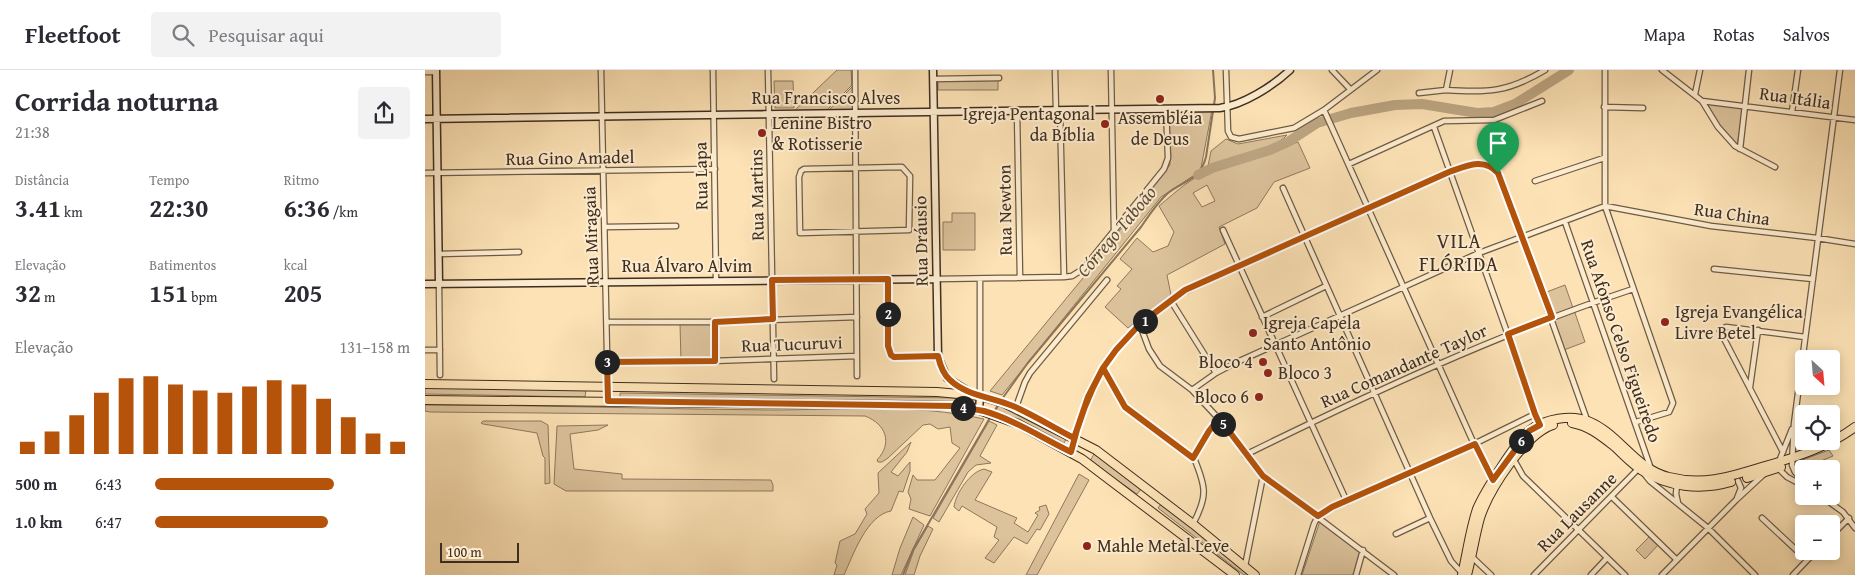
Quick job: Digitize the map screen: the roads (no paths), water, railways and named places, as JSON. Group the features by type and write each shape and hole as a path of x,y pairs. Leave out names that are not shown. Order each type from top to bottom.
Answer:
{"main road":[{"path":"425,384 937,392 994,399 1016,407 1108,458 1255,575"},
{"path":"425,400 905,405 953,406 983,411 1018,424 1071,452 1235,575"},
{"path":"1464,574 1478,508 1531,430 1540,425 1563,418 1587,420 1599,426 1628,452 1651,469 1672,478 1709,480 1731,478 1778,466 1838,445 1855,433"},
{"path":"1464,574 1472,557 1480,520 1495,483 1530,439 1538,432 1559,424 1581,424 1601,436 1640,469 1659,479 1677,484 1710,486 1738,481 1778,466"},
{"path":"1792,461 1826,445 1855,427"}],"street":[{"name":"Rua Miragaia","path":"601,70 608,401"},
{"name":"Rua Lapa","path":"713,70 716,281"},
{"name":"Rua Martins","path":"768,70 774,379"},
{"path":"855,70 857,376"},
{"name":"Rua Dráusio","path":"933,70 938,356 947,378 977,396"},
{"path":"1055,70 1064,277 1078,273 1115,232 1164,169 1168,158 1166,109"},
{"path":"1111,70 1115,232"},
{"path":"1226,70 1223,107 1228,131 1231,137 1239,140 1294,128 1324,111 1377,70"},
{"path":"1223,107 1264,90 1291,70"},
{"path":"1332,70 1350,89"},
{"path":"1446,90 1451,70"},
{"path":"1419,93 1446,90 1481,92 1507,88 1518,85 1545,70"},
{"path":"1605,70 1605,206 1673,403 1669,412 1636,422"},
{"path":"1663,70 1695,94 1721,131 1740,149 1775,168"},
{"path":"1695,94 1700,70"},
{"path":"1740,149 1749,70"},
{"path":"1792,112 1797,70"},
{"path":"1795,472 1792,461 1794,424 1840,70"},
{"path":"425,72 436,71 440,374"},
{"path":"933,78 999,78"},
{"path":"1349,164 1444,121 1494,120 1542,101"},
{"name":"Rua Itália","path":"1701,101 1855,120"},
{"name":"Rua Francisco Alves","path":"425,119 714,114 1017,112 1223,107"},
{"path":"1604,107 1643,108"},
{"path":"1324,111 1475,444 1495,483"},
{"name":"Rua Newton","path":"1017,112 1020,278"},
{"path":"1434,126 1540,425"},
{"path":"1535,181 1604,158"},
{"path":"1071,452 1088,397 1103,368 1122,343 1140,324 1185,290 1449,172 1475,164 1490,166 1498,173 1552,317 1587,420"},
{"path":"902,167 908,172 909,230 855,233 799,233 799,177 804,169 902,167"},
{"name":"Rua Gino Amadel","path":"425,173 715,170"},
{"path":"1283,188 1303,237 1411,472 1430,518 1451,561 1464,574"},
{"path":"1192,390 1216,373 1275,345 1479,254 1605,206"},
{"name":"Rua China","path":"1605,206 1711,226 1855,244"},
{"name":"Rua Afonso Celso Figueiredo","path":"1565,222 1651,469"},
{"path":"605,227 676,226"},
{"path":"1223,230 1347,502"},
{"path":"439,254 519,252"},
{"path":"1714,270 1813,279"},
{"name":"Rua Álvaro Alvim","path":"425,284 1064,277"},
{"path":"888,279 888,346 891,355 894,357 938,356"},
{"path":"980,279 977,396 983,411"},
{"path":"1016,407 1030,373 1107,280"},
{"path":"1262,317 1326,286"},
{"name":"Rua Comandante Taylor","path":"1245,455 1311,422 1508,334 1633,289"},
{"path":"1171,300 1216,373"},
{"path":"607,322 715,322 857,316"},
{"path":"715,322 715,361"},
{"path":"1140,324 1149,349 1160,366 1192,390 1219,418 1245,455 1263,476 1394,575"},
{"path":"1783,452 1720,331 1722,328 1758,330 1805,337"},
{"path":"1750,387 1758,330"},
{"path":"425,350 440,350"},
{"name":"Rua Tucuruvi","path":"607,362 715,361 773,357 857,356"},
{"path":"1103,368 1125,407 1193,458 1201,476 1204,495 1203,505 1193,524"},
{"path":"1298,575 1318,516 1332,507 1475,444 1535,414"},
{"path":"1193,458 1219,418"},
{"path":"1525,419 1531,430"},
{"path":"1794,424 1778,466 1787,477 1795,481"},
{"path":"1513,460 1523,476 1625,575"},
{"path":"1640,469 1650,482 1708,528 1755,575"},
{"name":"Rua Lausanne","path":"1534,575 1640,469"},
{"path":"1507,470 1523,476"},
{"path":"1662,575 1766,472"},
{"path":"1245,566 1263,476"},
{"path":"1736,500 1741,488 1738,481"},
{"path":"1677,484 1675,494 1679,505"},
{"path":"1612,497 1677,560"},
{"path":"1832,505 1849,518 1855,528"},
{"path":"1396,534 1430,518"},
{"path":"1762,518 1795,549"},
{"path":"1840,527 1849,518"},
{"path":"1356,575 1363,550"},
{"path":"1472,557 1491,575"},
{"path":"1591,575 1607,558"},
{"path":"1793,575 1807,560"}],"waterway":[{"name":"Córrego Taboão","path":"1002,399 1027,364 1141,227 1160,201 1168,193 1191,179 1200,170 1206,157 1215,98 1213,70"},
{"name":"Córrego Taboão","path":"1198,175 1212,168 1270,150 1288,142 1317,123 1351,113 1395,105 1422,104 1477,113 1494,112 1515,104 1569,70"},
{"name":"Córrego Taboão","path":"994,412 999,403"},
{"name":"Córrego Taboão","path":"903,575 913,550 991,416"}],"place":[{"name":"Assembléia de Deus","path":"1160,99"},
{"name":"Igreja Pentagonal da Bíblia","path":"1105,124"},
{"name":"Lenine Bistro & Rotisserie","path":"762,133"},
{"name":"Igreja Evangélica Livre Betel","path":"1665,322"},
{"name":"Igreja Capela Santo Antônio","path":"1253,333"},
{"name":"Bloco 4","path":"1263,362"},
{"name":"Bloco 3","path":"1268,373"},
{"name":"Bloco 6","path":"1259,397"},
{"name":"Mahle Metal Leve","path":"1087,546"}],"district":[{"name":"VILA FLÓRIDA","path":"1459,252"}]}
